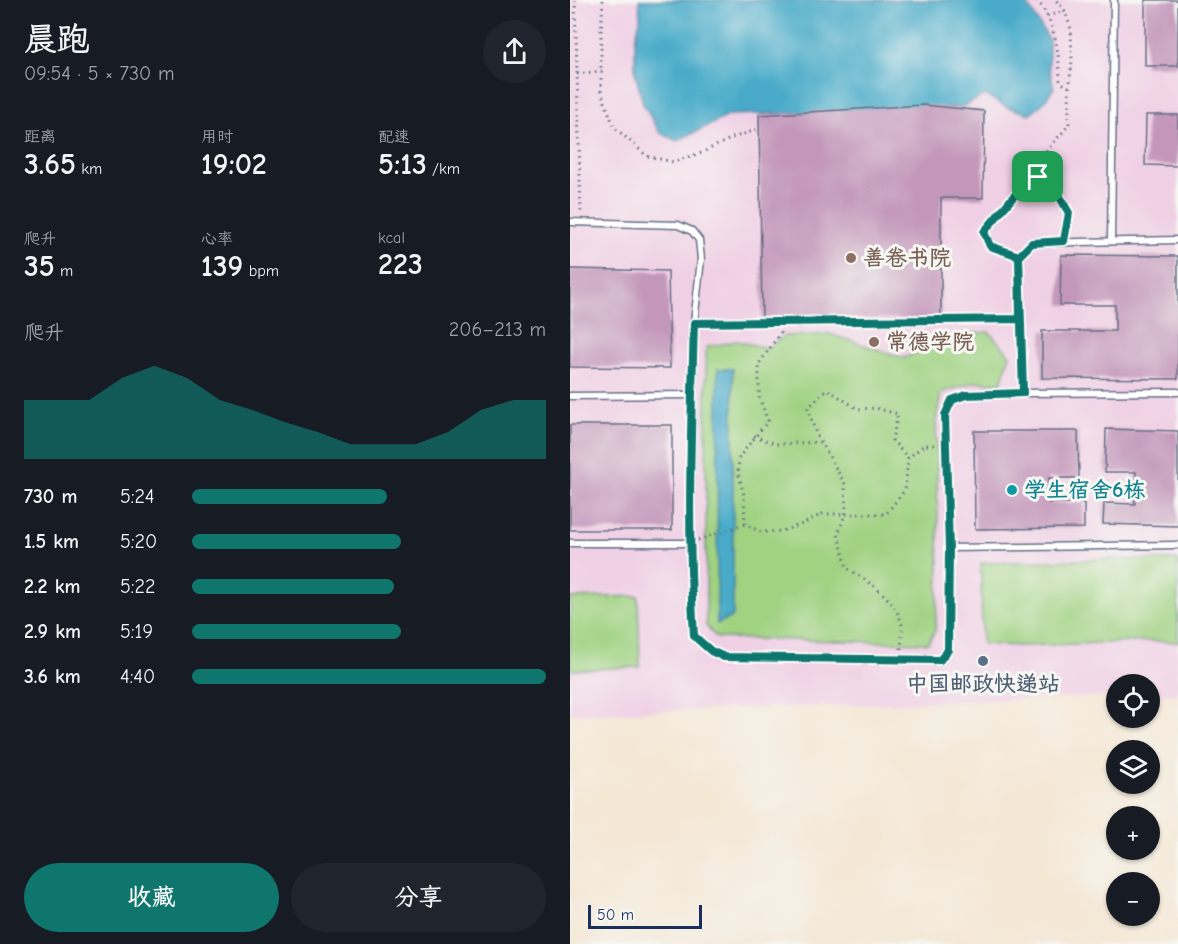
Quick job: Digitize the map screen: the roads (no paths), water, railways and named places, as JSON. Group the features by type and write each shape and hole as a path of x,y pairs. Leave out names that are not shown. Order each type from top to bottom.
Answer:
{"lane":[{"path":"1111,241 1114,0"},
{"path":"1019,256 990,246 984,232 1013,197 1038,177 1057,192 1069,213 1064,241"},
{"path":"570,222 678,225 692,231 699,240 701,259 694,323 690,543 694,636 711,651 724,657 940,660 948,650 949,548 945,415 952,400 966,395 1178,392"},
{"path":"1023,393 1019,256 1032,243 1178,240"},
{"path":"694,323 1020,319"},
{"path":"570,396 692,395"},
{"path":"570,543 690,543"},
{"path":"949,548 1178,545"}],"water":[{"path":"639,0 1025,0 1049,40 1049,67 1054,88 1042,104 1029,114 1007,107 985,95 962,107 730,115 677,141 660,133 643,104 635,72 635,39 640,20"},
{"path":"718,369 733,369 733,616 717,624"}],"place":[{"name":"善卷书院","path":"851,258"},
{"name":"常德学院","path":"874,342"},
{"name":"学生宿舍6栋","path":"1012,490"},
{"name":"中国邮政快递站","path":"983,661"}]}
